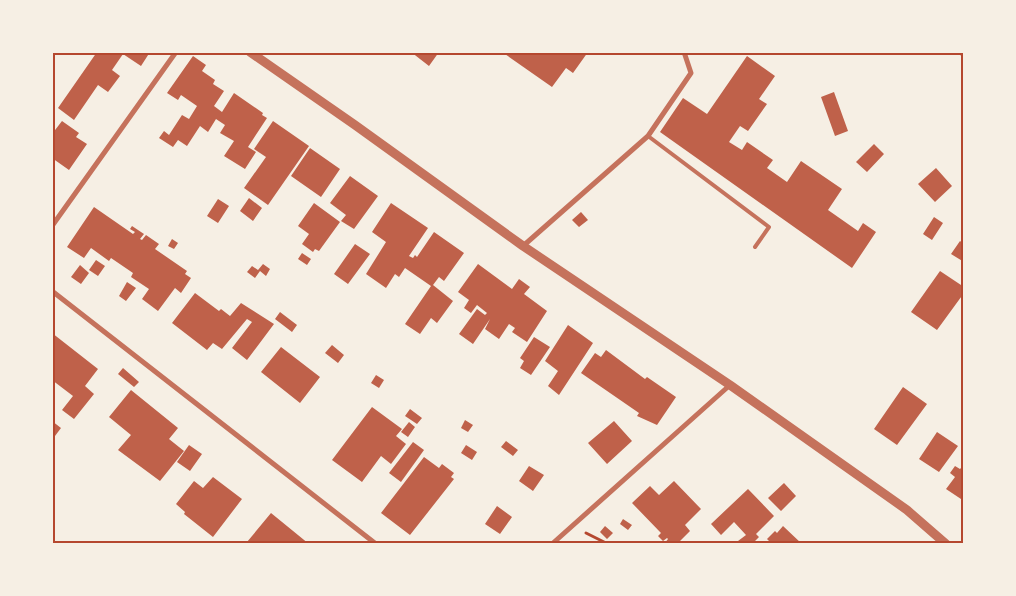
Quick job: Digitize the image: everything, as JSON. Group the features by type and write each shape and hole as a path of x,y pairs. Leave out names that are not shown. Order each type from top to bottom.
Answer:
{"street":[{"path":"52,226 176,52"},
{"path":"250,52 523,246 730,385 907,510 946,544"},
{"path":"523,246 648,136 691,73 684,52"},
{"path":"52,291 376,544"},
{"path":"552,544 730,385"}],"lane":[{"path":"648,136 769,227 756,246"}],"path":[{"path":"576,522 590,536 608,544"}],"building":[{"path":"97,52 150,52 141,66 123,54 112,70 120,76 108,92 98,85 74,120 58,108"},
{"path":"411,52 439,52 429,66"},
{"path":"502,52 588,52 573,73 566,68 552,87"},
{"path":"193,56 206,65 202,71 215,80 213,84 224,91 214,106 222,112 234,93 263,113 262,115 267,118 248,147 256,152 245,169 224,156 234,141 220,133 225,125 216,119 208,132 200,126 187,146 178,140 173,147 159,138 164,131 169,135 182,115 189,119 197,106 181,95 178,100 167,93"},
{"path":"747,56 775,76 759,99 767,104 748,131 740,126 729,142 742,150 747,142 773,160 767,168 787,182 801,161 842,189 828,210 858,231 863,223 876,232 852,268 660,132 683,98 707,114"},
{"path":"834,92 848,131 835,136 821,97"},
{"path":"62,121 79,133 76,137 87,144 69,170 52,158 52,142 55,138 52,134"},
{"path":"273,121 309,146 268,205 244,188 266,157 254,149"},
{"path":"874,144 884,154 867,172 856,162"},
{"path":"310,148 340,169 321,197 291,176"},
{"path":"936,168 952,186 935,202 918,184"},
{"path":"350,176 378,196 354,229 341,221 346,215 330,203"},
{"path":"249,198 262,208 253,221 240,211"},
{"path":"218,199 229,206 218,223 207,216"},
{"path":"314,203 340,222 319,251 315,249 313,252 302,244 309,234 298,226"},
{"path":"391,203 428,228 409,256 413,258 415,255 417,257 434,232 464,253 444,281 439,277 433,285 453,301 437,323 431,318 420,334 405,324 431,286 405,268 399,277 395,274 386,288 366,274 386,242 372,232"},
{"path":"94,207 133,234 135,232 130,229 132,226 144,234 140,239 142,240 146,235 159,244 155,249 187,271 185,274 191,278 181,293 175,288 158,311 142,299 149,289 131,277 133,273 111,258 109,261 91,248 84,258 67,247"},
{"path":"581,212 588,220 579,227 572,220"},
{"path":"934,217 943,223 932,240 923,234"},
{"path":"172,239 178,243 174,249 168,246"},
{"path":"960,241 964,244 964,262 951,254"},
{"path":"355,244 370,254 348,284 334,274"},
{"path":"302,253 311,259 307,265 298,259"},
{"path":"96,260 105,266 98,276 89,270"},
{"path":"263,264 270,269 266,276 260,271 255,278 247,272 252,266 258,270"},
{"path":"478,264 512,289 519,279 530,287 524,294 547,311 527,342 512,332 515,328 509,324 499,339 485,329 490,319 473,344 459,334 477,309 485,315 487,313 477,305 471,313 464,308 469,300 458,292"},
{"path":"80,265 89,273 81,284 71,277"},
{"path":"940,271 964,287 964,293 937,330 911,312"},
{"path":"127,282 136,288 126,301 119,296"},
{"path":"195,293 219,311 221,309 230,316 241,303 274,324 247,360 232,348 252,322 247,319 222,349 213,343 207,350 172,323"},
{"path":"280,312 297,325 292,332 275,319"},
{"path":"568,325 593,343 559,395 548,386 558,371 545,361"},
{"path":"52,333 98,369 85,386 94,394 74,419 62,410 73,396 52,380"},
{"path":"534,337 550,347 531,375 520,368 524,361 520,358"},
{"path":"332,345 344,355 338,363 325,353"},
{"path":"281,347 320,377 300,403 261,372"},
{"path":"606,350 645,379 647,377 676,397 657,425 637,416 639,413 581,373 595,353 601,357"},
{"path":"123,368 139,382 134,387 118,374"},
{"path":"376,375 384,380 379,388 371,383"},
{"path":"903,387 927,404 897,445 874,429"},
{"path":"131,390 178,428 169,439 184,451 160,481 118,450 131,435 109,417"},
{"path":"372,407 402,429 396,436 406,444 391,464 381,456 362,482 332,460"},
{"path":"410,409 422,418 417,424 405,416"},
{"path":"465,420 473,425 468,432 461,428"},
{"path":"52,421 61,428 55,436 52,435"},
{"path":"614,421 632,441 607,464 588,443"},
{"path":"409,422 415,427 408,437 401,432"},
{"path":"937,432 958,446 939,472 919,459"},
{"path":"506,441 518,450 513,456 501,447"},
{"path":"413,442 424,450 401,482 389,473"},
{"path":"189,445 202,454 190,471 177,462"},
{"path":"466,445 477,452 472,460 461,453"},
{"path":"424,457 439,468 442,464 454,473 451,477 454,479 410,535 381,513"},
{"path":"964,465 964,501 946,489 955,477 950,473 955,466 960,469"},
{"path":"529,466 544,475 533,491 519,481"},
{"path":"213,477 242,499 213,537 184,514 185,512 176,504 194,481 203,488"},
{"path":"674,481 701,509 685,525 690,531 677,544 664,544 668,539 663,541 658,536 661,533 632,503 650,486 659,495"},
{"path":"784,483 796,496 781,511 768,498"},
{"path":"748,489 774,516 756,534 759,537 752,544 741,544 738,541 746,535 734,522 721,535 711,524"},
{"path":"497,506 512,517 500,534 485,524"},
{"path":"271,513 309,544 247,542"},
{"path":"623,519 632,525 628,530 620,524"},
{"path":"605,526 613,533 607,539 600,532"},
{"path":"783,526 802,544 767,544 769,541 767,539 775,531 777,533"}],"railway":[{"path":"960,52 964,56"}]}
